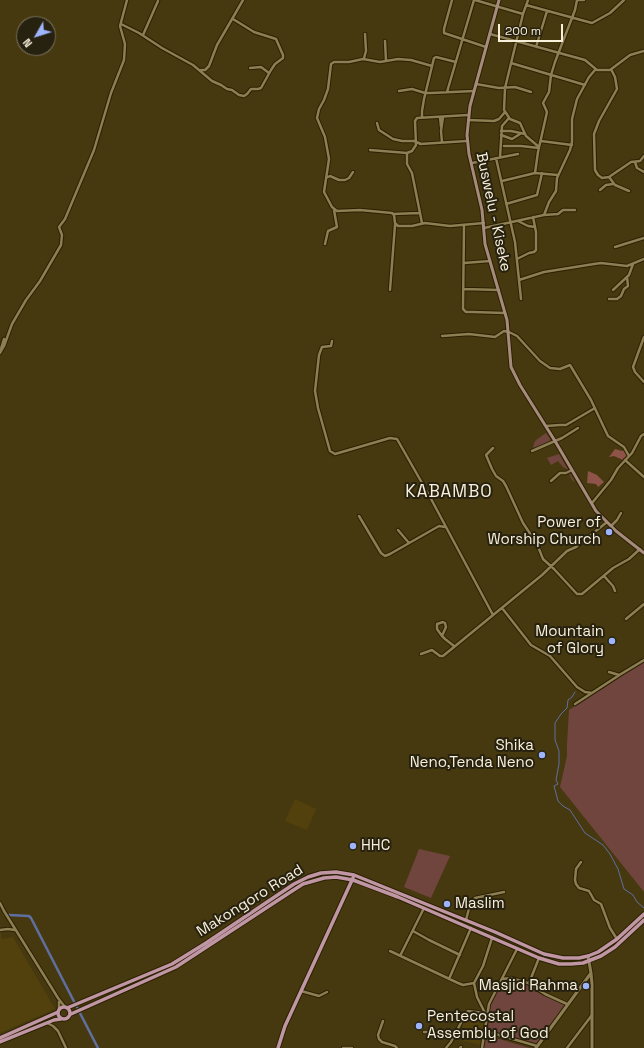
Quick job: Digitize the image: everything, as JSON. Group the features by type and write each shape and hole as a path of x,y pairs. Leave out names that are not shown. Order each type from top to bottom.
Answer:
{"main road":[{"name":"Buswelu - Kiseke","path":"499,0 468,115 467,140 484,223 485,244 506,313 509,332 509,358 512,370 523,391 546,426 592,503 611,526 644,553"},
{"name":"Makongoro Road","path":"0,1038 59,1011 62,1008 66,1008 172,964 301,880 314,875 329,872 354,875 544,954 568,958 588,956 598,952 617,939 644,914"},
{"path":"278,1048 285,1026 354,875"},
{"name":"Makongoro Road","path":"0,1042 47,1023 67,1019 70,1014 176,967 303,884 330,877 342,877 353,880 424,908 550,962 566,964 590,961 611,950 644,920"},
{"path":"66,1008 70,1014"},
{"path":"59,1011 58,1016 61,1019"}],"street":[{"path":"0,352 4,346 8,332 26,300 40,281 61,246 62,234 59,227 65,219 94,150 111,93 125,56 124,37 120,27 127,0"},
{"path":"200,70 205,70 209,66 217,45 243,0"},
{"path":"452,0 443,31 446,35 486,47"},
{"path":"447,92 474,0 523,14"},
{"path":"528,0 523,14 505,88 505,112 509,118 520,123 528,138 539,148"},
{"path":"535,173 547,112 543,103 549,92 551,75 578,0 584,0"},
{"path":"526,5 572,17 588,23 594,23 610,13 624,0"},
{"path":"143,35 158,1"},
{"path":"536,47 547,11"},
{"path":"121,24 143,35 162,48 190,63 210,80 222,85 226,89 232,90 239,95 244,96 251,89 261,88 268,73 275,64 284,57 276,40 254,32 233,18"},
{"path":"363,59 366,51 365,34"},
{"path":"490,34 585,60 595,70"},
{"path":"385,40 386,61"},
{"path":"544,215 549,202 556,191 558,175 572,145 572,119 577,99 589,77 595,70 611,69 630,55 644,51"},
{"path":"422,117 425,93 434,58 436,57 456,62"},
{"path":"325,244 328,231 337,227 334,209 324,192 329,163 325,137 318,118 319,109 326,95 331,65 334,62 349,62 363,59 380,62 393,59 404,59 432,66"},
{"path":"511,63 585,85"},
{"path":"250,68 261,67 268,73"},
{"path":"611,69 615,77 617,88 599,121 594,134 594,165 596,173 602,178 609,177 631,162 640,161 644,156"},
{"path":"476,84 505,88 512,87 531,92"},
{"path":"398,90 412,89 425,93 474,91"},
{"path":"468,120 494,121 499,119 505,112"},
{"path":"370,150 407,153 414,150 416,143 417,118 468,115"},
{"path":"442,116 442,142"},
{"path":"500,157 502,124 509,118"},
{"path":"377,123 379,130 393,139 402,141 421,144 467,140"},
{"path":"501,133 511,131 525,134"},
{"path":"501,133 512,139 520,134"},
{"path":"541,141 572,145"},
{"path":"504,146 539,148"},
{"path":"407,153 407,164 412,173 422,223"},
{"path":"472,164 518,154"},
{"path":"496,158 517,258 521,299"},
{"path":"635,162 637,168 644,172"},
{"path":"326,179 330,176 339,180 345,180 349,178 353,172"},
{"path":"502,181 535,173 558,175"},
{"path":"506,204 537,195 542,173"},
{"path":"609,177 614,184 629,191"},
{"path":"600,190 606,185 614,184"},
{"path":"334,209 340,212 360,210 393,214 419,213"},
{"path":"484,228 533,217 558,214 564,210 575,210"},
{"path":"390,290 395,224 393,214"},
{"path":"517,258 536,251 537,238 533,217"},
{"path":"518,221 528,226 535,227"},
{"path":"395,224 400,226 412,226 422,223 450,226 484,223"},
{"path":"464,225 463,309 466,312 506,313"},
{"path":"615,247 644,238"},
{"path":"519,280 544,272 590,264 601,263 622,266 633,264 644,259"},
{"path":"464,263 490,261"},
{"path":"613,290 631,272 633,264"},
{"path":"609,299 621,296 624,289 628,286 627,277"},
{"path":"464,288 499,290"},
{"path":"442,336 469,334 492,337 497,336 504,331 509,332 517,336 540,361 550,368 560,369 570,365 595,408 608,436 624,447 629,456"},
{"path":"644,337 633,368 644,382"},
{"path":"332,341 331,346 322,347 318,355 316,369 318,408 330,451 335,454 390,438 397,439 493,615"},
{"path":"546,426 566,426 595,408"},
{"path":"532,451 555,441 578,428"},
{"path":"592,503 611,480 636,446 641,436 644,434"},
{"path":"493,448 486,455 492,469 496,476 506,486 523,523 537,544 543,559 579,595 616,565 632,557 640,549"},
{"path":"625,460 644,477"},
{"path":"551,481 560,473 566,473 572,470"},
{"path":"611,526 618,520 621,513"},
{"path":"359,516 383,555 390,554 439,526 446,528"},
{"path":"421,654 432,650 442,656 552,567 567,551 576,547 607,522"},
{"path":"398,530 409,543"},
{"path":"604,576 613,586 615,591"},
{"path":"626,619 644,604"},
{"path":"502,608 531,645 550,656 577,687 585,692 592,693"},
{"path":"442,636 446,627 446,623 443,622 438,623 436,626 442,636 454,646"},
{"path":"575,704 644,660"},
{"path":"609,672 619,675"},
{"path":"581,862 576,869 576,884 579,888 589,891 594,900 601,904 610,928 617,939"},
{"path":"466,921 472,901 475,898 504,892"},
{"path":"0,902 58,998 66,1008"},
{"path":"400,956 424,908"},
{"path":"8,929 12,923"},
{"path":"449,979 471,928"},
{"path":"0,930 16,930"},
{"path":"413,931 460,955"},
{"path":"486,1013 477,997 474,983 485,962 492,938"},
{"path":"482,1048 486,1013 490,1001 518,948"},
{"path":"390,951 463,985 474,983"},
{"path":"588,956 591,973 592,1048"},
{"path":"529,983 539,958"},
{"path":"485,1031 536,1047 591,973"},
{"path":"502,979 511,978 529,983 545,994 567,1004"},
{"path":"301,991 319,996 327,992"},
{"path":"58,998 59,1011"},
{"path":"446,1048 467,1012 486,1013"},
{"path":"568,1048 592,1015"},
{"path":"383,1021 378,1035 379,1039 382,1042 397,1048"},
{"path":"47,1023 58,1031 66,1048"},
{"path":"424,1032 449,1035 453,1038"},
{"path":"343,1048 352,1048"}],"shaded area":[{"path":"546,433 550,439 550,443 540,450 533,450 536,440"},
{"path":"615,449 622,451 624,450 628,455 623,460 614,456 609,457"},
{"path":"559,454 575,482 572,480 567,469 558,461 551,465 547,458"},
{"path":"588,471 597,475 604,482 598,487 596,484 587,483"},
{"path":"644,661 644,892 560,787 567,756 569,710"},
{"path":"295,799 316,809 307,830 285,821"},
{"path":"419,849 450,856 431,898 404,887"},
{"path":"0,928 2,939 13,937 55,1009 0,1033"},
{"path":"511,980 524,983 565,1004 536,1046 488,1031 490,1004 501,984"},
{"path":"465,1012 487,1013 481,1045 460,1040"},
{"path":"482,1034 530,1048 480,1048"}],"waterway":[{"path":"575,692 568,700 567,708 555,723 555,740 559,751 559,764 556,780 558,784 554,786 558,801 570,810 585,833 603,845 618,869 624,889 633,895 637,902 644,908"},
{"path":"9,915 29,916 31,918 98,1048"}],"place":[{"name":"Power of Worship Church","path":"609,532"},
{"name":"Mountain of Glory","path":"612,641"},
{"name":"Shika Neno,Tenda Neno","path":"542,755"},
{"name":"HHC","path":"353,846"},
{"name":"Maslim","path":"447,904"},
{"name":"Masjid Rahma","path":"586,986"},
{"name":"Pentecostal Assembly of God","path":"419,1026"}],"district":[{"name":"KABAMBO","path":"449,492"}]}
